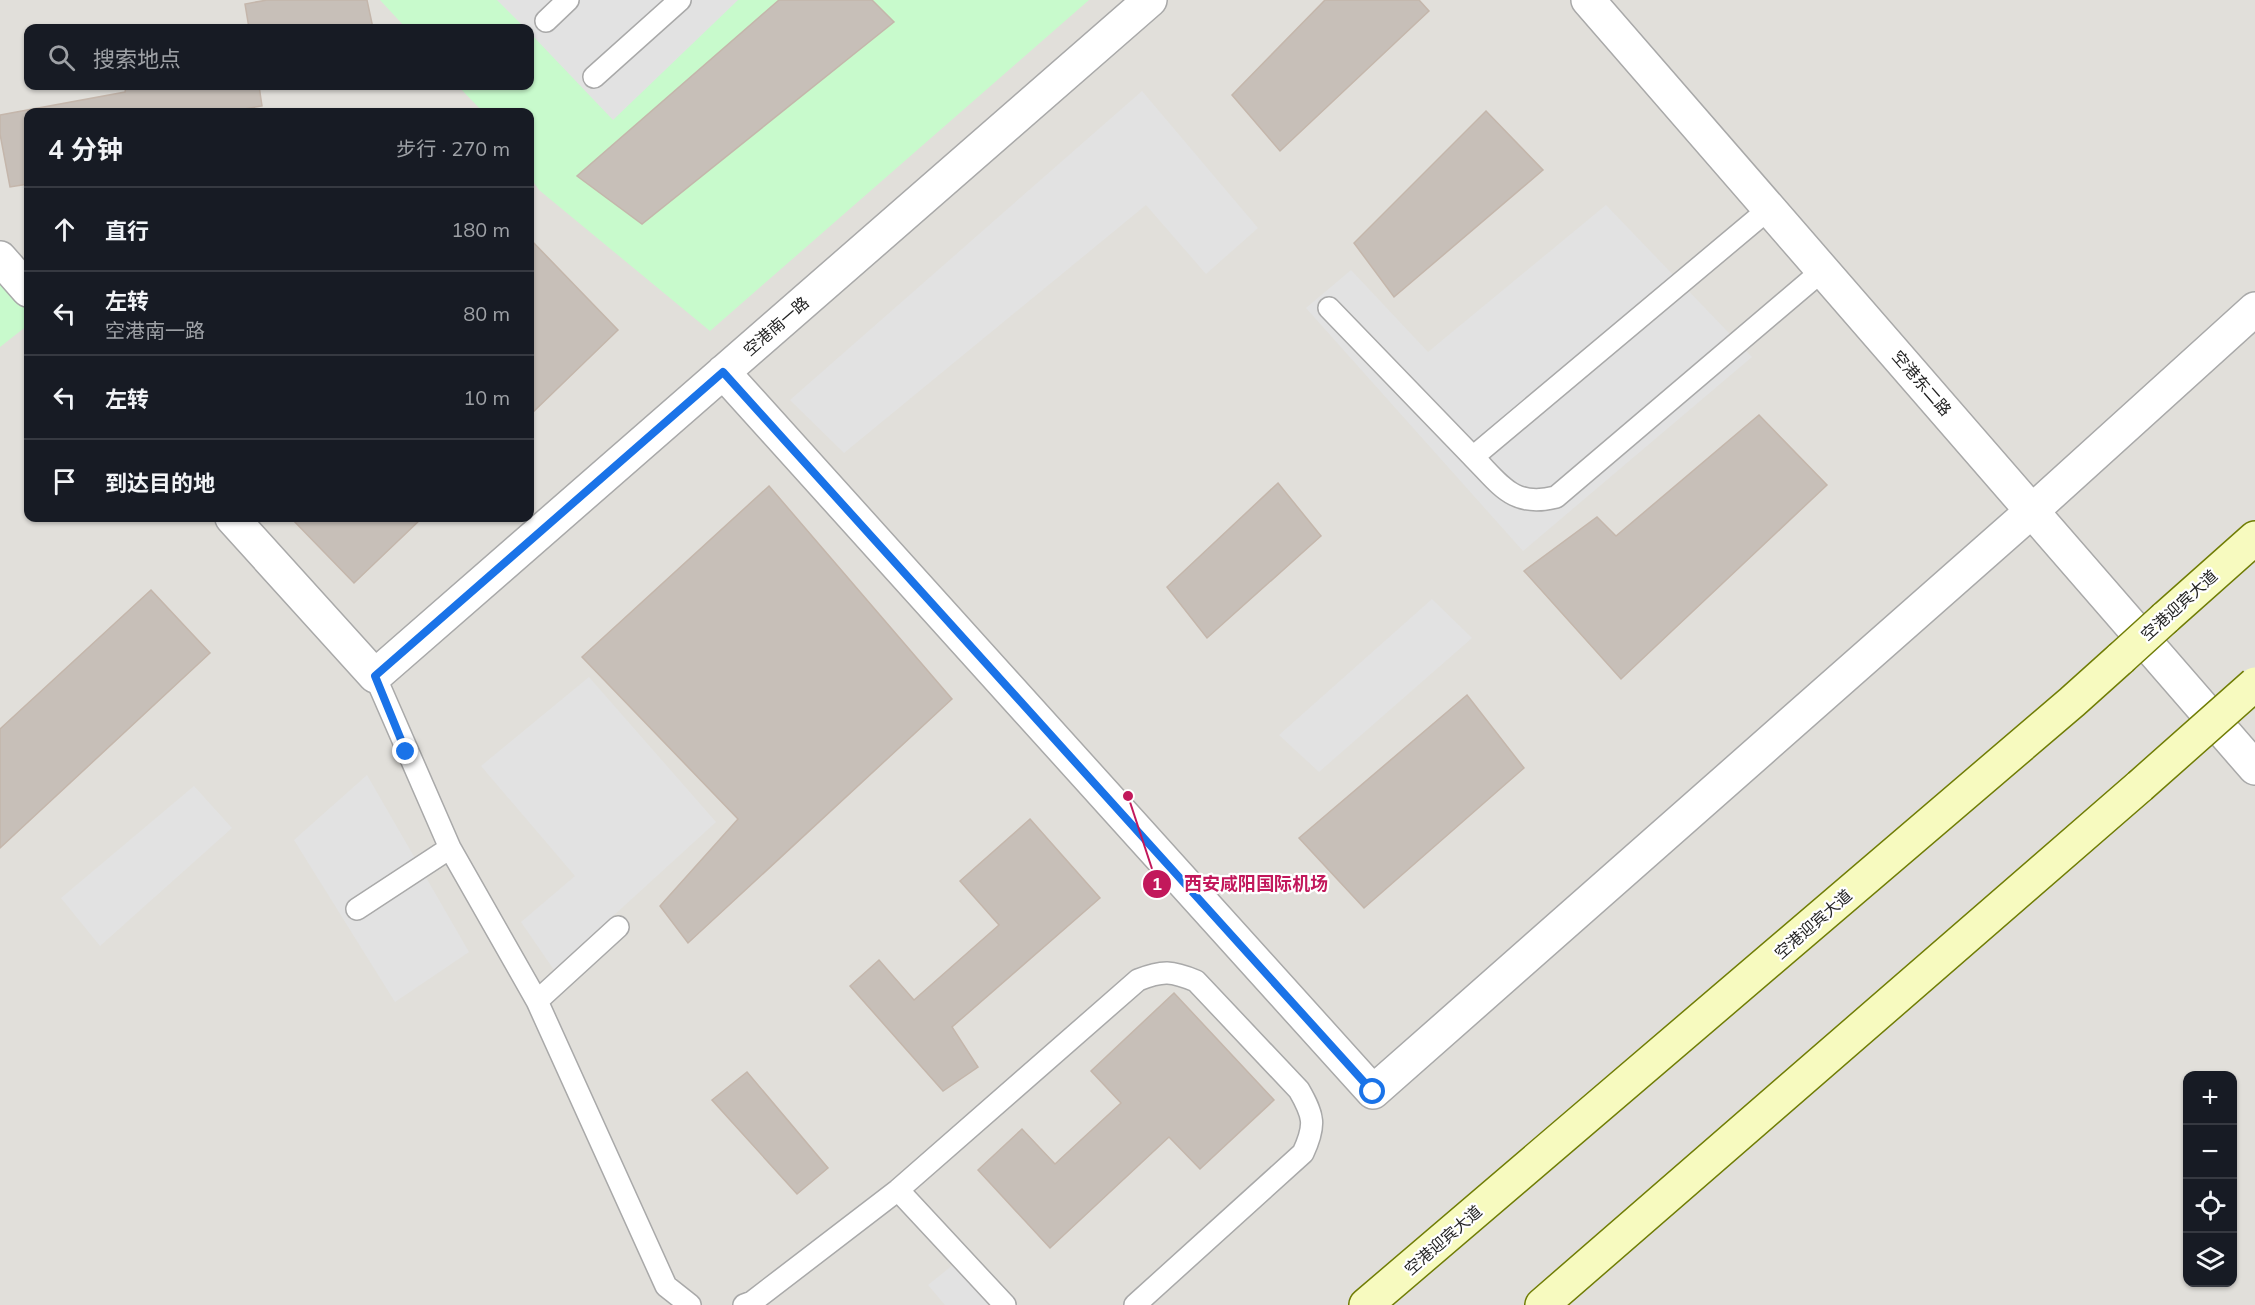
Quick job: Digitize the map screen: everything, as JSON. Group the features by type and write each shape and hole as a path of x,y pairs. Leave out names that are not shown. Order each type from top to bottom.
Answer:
{"main road":[{"name":"空港迎宾大道","path":"1366,1305 2036,733 2255,538"},
{"path":"1542,1305 2255,684"}],"street":[{"name":"空港南一路","path":"375,676 1150,0"},
{"name":"空港东二路","path":"1588,0 2255,768"},
{"path":"0,258 24,285"},
{"path":"723,372 1373,1092 2033,510 2255,309"},
{"path":"236,522 375,676"}],"lane":[{"path":"546,21 568,0"},
{"path":"594,77 680,0"},
{"path":"1473,457 1770,208"},
{"path":"1329,309 1510,494 1540,501 1556,496 1823,270"},
{"path":"375,676 450,848 537,1000 666,1286 690,1305"},
{"path":"357,909 450,848"},
{"path":"537,1000 618,927"},
{"path":"744,1305 752,1302 898,1191 1138,980 1156,973 1174,973 1196,981 1299,1090 1310,1108 1313,1125 1303,1153 1136,1305"},
{"path":"898,1191 1005,1305"}],"shaded area":[{"path":"0,0 2255,0 2255,1305 0,1305"},
{"path":"497,0 738,0 613,120 534,37 534,24 521,24"},
{"path":"1142,91 1258,228 1206,274 1146,205 844,453 790,400"},
{"path":"1606,205 1752,357 1523,551 1306,308 1351,270 1428,352"},
{"path":"1432,599 1472,638 1319,772 1279,735"},
{"path":"589,677 716,822 554,970 521,922 575,876 481,766"},
{"path":"367,775 469,952 395,1002 294,840"},
{"path":"194,786 232,828 100,946 61,898"},
{"path":"959,1260 999,1305 945,1305 928,1285"}],"green space":[{"path":"380,0 1089,0 710,331 539,190 534,183 534,108 479,108 462,90 534,90 534,24 402,24"},
{"path":"0,258 24,285 24,328 0,347"}],"building":[{"path":"267,0 367,0 372,24 248,24 245,4"},
{"path":"779,0 872,0 894,22 642,224 577,176"},
{"path":"1325,0 1419,0 1429,11 1280,151 1232,95"},
{"path":"125,90 260,90 262,106 250,108 38,108 125,92"},
{"path":"24,111 24,185 10,187 0,134 0,115"},
{"path":"1486,111 1543,170 1394,297 1354,243"},
{"path":"534,243 618,330 534,411"},
{"path":"1759,415 1827,485 1621,679 1524,571 1597,517 1616,536"},
{"path":"1278,483 1321,536 1207,638 1167,587"},
{"path":"769,486 952,699 688,943 660,906 738,819 582,657"},
{"path":"295,522 418,522 354,583"},
{"path":"151,590 210,653 0,848 0,729"},
{"path":"1467,695 1524,768 1364,908 1299,838"},
{"path":"1030,819 1100,898 952,1027 978,1067 943,1091 850,986 879,960 914,1000 999,925 960,881"},
{"path":"1174,993 1274,1100 1200,1169 1169,1137 1050,1248 978,1170 1022,1129 1055,1164 1121,1103 1091,1071"},
{"path":"747,1072 828,1168 797,1194 712,1100"}],"place":[{"name":"西安咸阳国际机场","path":"1128,796"}],"route":[{"path":"406,752 375,676 723,372 1373,1092"}]}
